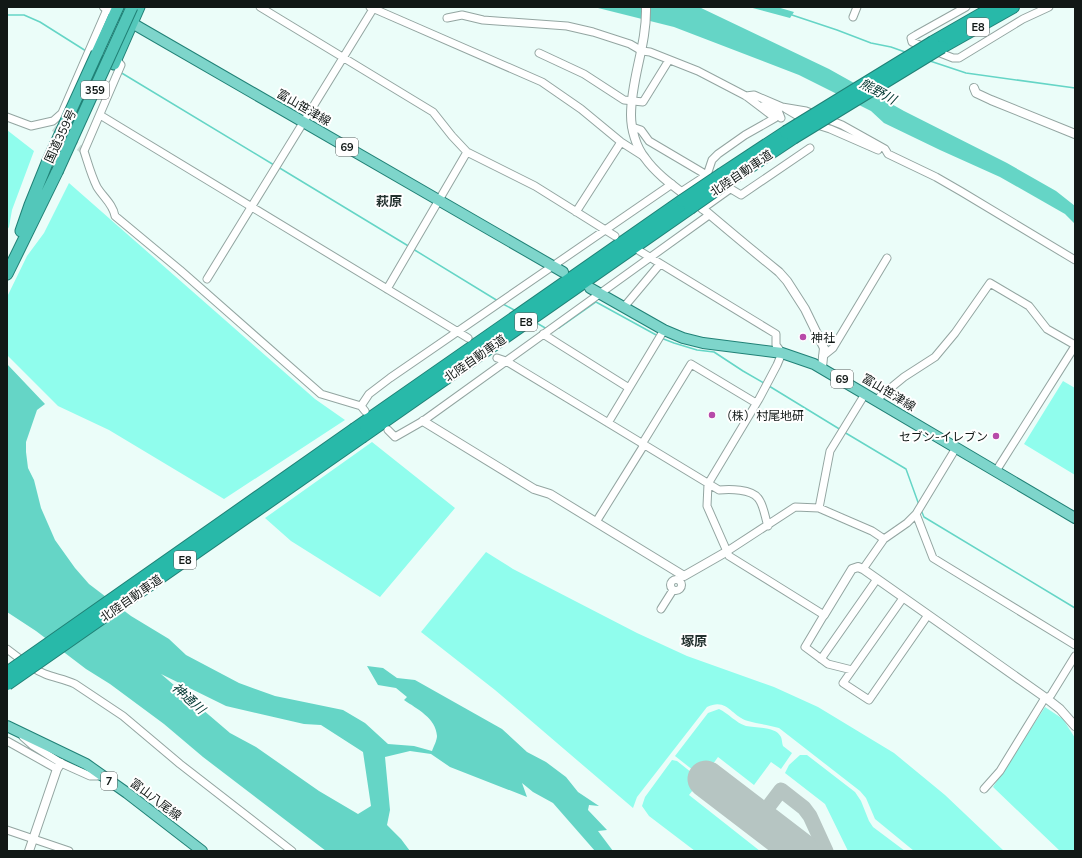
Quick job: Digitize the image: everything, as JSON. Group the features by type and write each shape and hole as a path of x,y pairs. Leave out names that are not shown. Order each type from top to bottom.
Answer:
{"highway":[{"name":"国道359号","path":"7,274 80,124 132,7"},
{"path":"22,243 32,234 68,164 139,7"},
{"name":"北陸自動車道","path":"7,684 684,200 727,181 790,135 938,45 994,7"},
{"name":"北陸自動車道","path":"938,45 1013,7"},
{"name":"国道359号","path":"7,259 72,125 113,8"},
{"path":"21,231 47,163 97,53 113,8"},
{"name":"北陸自動車道","path":"7,673 359,433"}],"main road":[{"name":"富山笹津線","path":"113,8 132,23 563,272"},
{"name":"富山笹津線","path":"590,288 664,330 683,338 703,343 782,353 822,367 1075,518"},
{"name":"富山八尾線","path":"11,728 86,764 202,851"}],"street":[{"path":"260,7 433,112 467,152 535,186 614,236"},
{"path":"646,7 645,30 632,100 631,117 634,134 643,156 648,163 672,184 684,200 710,215 779,272 787,281 805,309 824,348 822,367"},
{"path":"853,17 857,7"},
{"path":"962,8 911,38 912,42 952,58 959,58 1023,19 1049,7"},
{"path":"7,117 30,126 53,124 62,113 113,8"},
{"path":"207,279 304,122 371,8 542,82 581,109 621,142 643,156"},
{"path":"448,18 462,16 483,20 567,26 593,32 630,44 698,71 746,96 775,118 718,154 712,160 707,175 684,200"},
{"path":"539,53 584,74 624,100 643,102 669,60"},
{"path":"115,61 121,65 84,151 98,189 114,209 115,216 180,270 321,394 363,409 369,394 385,382 672,184"},
{"path":"974,88 976,93 991,100 1075,134"},
{"path":"746,96 754,95 782,107 806,111 842,125 885,149 888,154 962,192 1075,260"},
{"path":"760,106 767,105 779,113 781,118"},
{"path":"100,115 468,338"},
{"path":"632,127 641,130 649,141 707,175 727,181 741,195 810,148"},
{"path":"576,212 621,142"},
{"path":"387,289 467,152"},
{"path":"702,209 727,181"},
{"path":"388,430 395,437 423,421 710,215"},
{"path":"638,250 776,334 776,345 782,353 756,403 708,484 708,506 726,552 729,556 824,615"},
{"path":"823,356 833,348 887,258"},
{"path":"624,307 660,264"},
{"path":"876,400 904,378 935,357 955,333 990,283 1029,306 1047,329 1075,345 996,471"},
{"path":"608,423 664,330"},
{"path":"543,334 629,388"},
{"path":"497,358 506,361 719,490 731,488 754,494 759,499 768,526"},
{"path":"596,522 691,364 756,403"},
{"path":"819,508 830,451 865,394"},
{"path":"423,421 534,489 550,494 596,522 681,578"},
{"path":"863,569 884,539 907,523 916,514 956,448"},
{"path":"661,609 673,590 670,585 671,582 681,578 726,552 795,507 819,508 872,530 884,539"},
{"path":"916,514 934,558 1075,645"},
{"path":"852,670 828,664 805,647 852,570 858,567 863,569 1046,698 1060,709 1075,726"},
{"path":"821,659 877,579"},
{"path":"903,598 843,683 869,700 928,615"},
{"path":"7,649 34,669 45,674 68,680 123,716 180,764 292,851"},
{"path":"984,789 1000,772 1043,701 1051,695 1075,656"},
{"path":"11,728 59,766"},
{"path":"7,741 59,766 90,776 102,776"},
{"path":"29,851 59,766"},
{"path":"7,830 69,851"}],"shaded area":[{"path":"7,130 34,151 12,210 9,227 7,230"},
{"path":"69,183 315,399 345,420 224,499 109,430 58,406 7,355 7,297 27,256 44,233"},
{"path":"1063,381 1075,388 1075,475 1024,444"},
{"path":"372,442 455,508 380,597 291,541 265,518"},
{"path":"486,552 513,569 637,633 687,656 774,687 818,707 894,753 945,795 1004,851 914,851 875,819 866,798 860,791 779,728 742,719 729,708 719,704 707,707 637,797 633,808 495,690 421,632"},
{"path":"1045,707 1063,719 1075,738 1075,851 1060,851 993,787"},
{"path":"719,709 742,725 770,729 778,733 783,746 792,753 781,769 771,762 754,785 718,757 703,778 675,756 708,713"},
{"path":"800,755 807,755 855,792 861,801 873,827 905,851 848,851 825,804 785,773 789,765"},
{"path":"672,760 677,761 701,780 689,795 760,851 695,851 649,816 642,806 645,797"}],"water":[{"path":"594,7 699,7 829,69 904,111 1007,163 1056,191 1075,206 1075,224 1065,214 1000,177 884,123 871,111 799,75 674,27"},
{"path":"749,7 777,7 794,12 790,18"},
{"name":"神通川","path":"7,364 45,404 37,410 26,442 28,468 34,480 41,508 55,540 75,568 89,584 131,616 169,639 186,655 239,683 275,696 343,710 365,723 388,744 414,746 432,751 437,736 436,730 430,719 404,700 407,697 396,688 378,685 367,666 383,668 397,678 415,680 502,729 527,752 546,762 566,777 578,792 599,806 589,805 588,810 607,830 598,831 613,851 595,851 553,803 533,792 522,783 527,797 450,767 431,754 410,751 385,757 390,810 387,825 401,839 410,851 326,851 203,757 164,724 110,684 86,669 36,631 7,612","holes":["161,674 226,706 304,724 321,725 363,752 371,806 358,814 319,791 256,747 230,733"]}],"waterway":[{"path":"7,15 24,15 40,22 86,51"},
{"path":"792,15 871,43 891,47 905,52"},
{"path":"930,61 966,73 1075,88"},
{"path":"120,72 274,165"},
{"path":"278,167 410,247"},
{"path":"413,249 498,301"},
{"path":"559,328 596,302 658,336"},
{"path":"503,304 516,311"},
{"path":"535,322 547,329"},
{"path":"661,338 697,350 714,352 764,383"},
{"path":"769,386 841,430"},
{"path":"844,432 906,469 919,505"},
{"path":"921,510 924,517 1075,608"}],"taxiway":[{"path":"759,819 781,790 804,808 810,816 826,851"}],"runway":[{"path":"706,779 800,851"}],"tunnel":[{"path":"54,128 84,151"},
{"path":"468,338 497,358"}],"place":[{"name":"神社","path":"803,337"},
{"name":"（株）村尾地研","path":"712,415"},
{"name":"セブン-イレブン","path":"996,436"}],"district":[{"name":"萩原","path":"389,201"},
{"name":"塚原","path":"694,641"}],"water label":[{"name":"熊野川","path":"878,91"}]}
